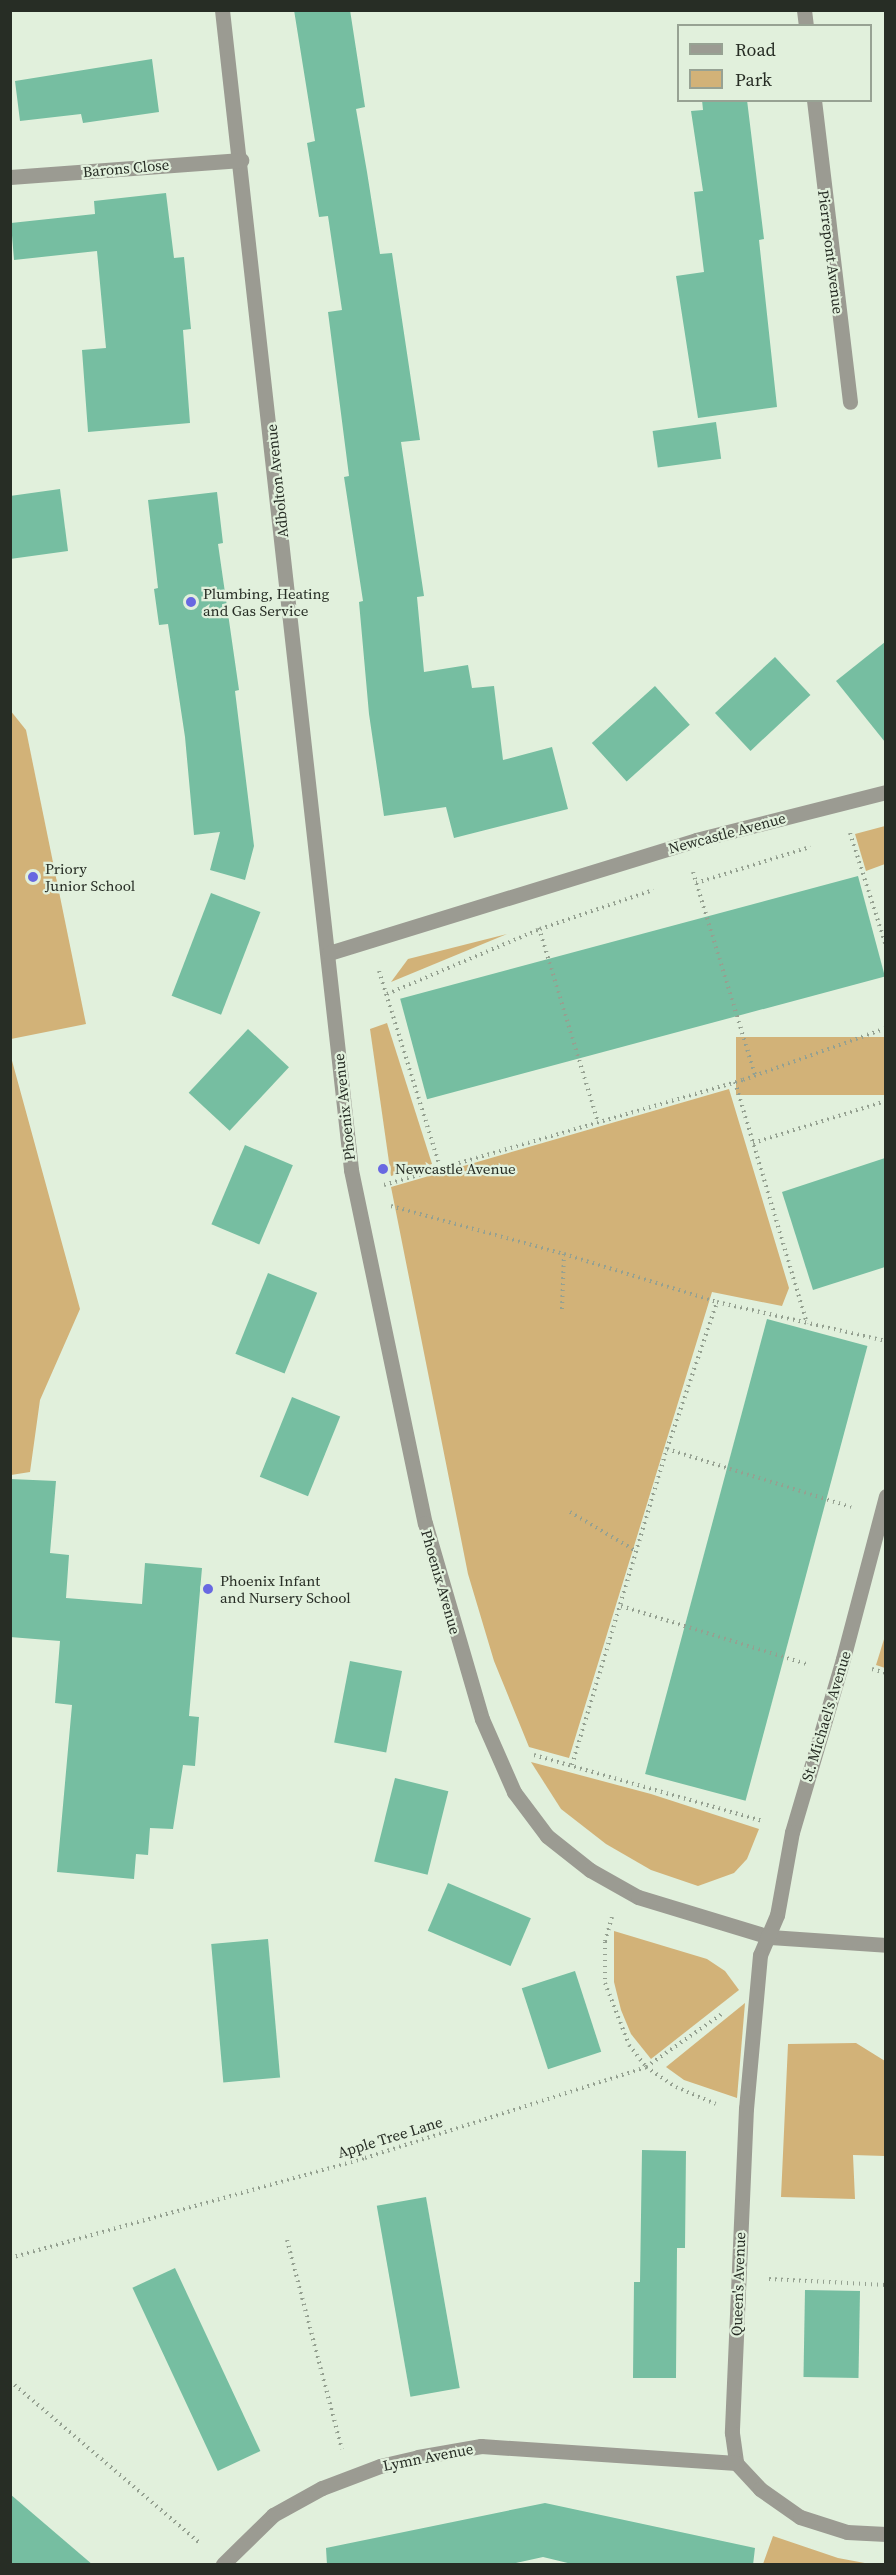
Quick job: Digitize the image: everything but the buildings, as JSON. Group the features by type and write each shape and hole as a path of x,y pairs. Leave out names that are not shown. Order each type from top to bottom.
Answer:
{"street":[{"name":"Adbolton Avenue","path":"222,10 241,160 329,953"},
{"name":"Pierrepont Avenue","path":"814,102 850,402"},
{"name":"Barons Close","path":"10,177 241,160"},
{"name":"Newcastle Avenue","path":"329,953 696,840 885,792"},
{"name":"Phoenix Avenue","path":"329,953 351,1170 425,1523 483,1719 514,1792 547,1836 590,1870 620,1887 671,1909 770,1937 885,1945"},
{"name":"St. Michael's Avenue","path":"770,1937 792,1832 885,1496"},
{"name":"Queen's Avenue","path":"736,2463 732,2433 746,2108 760,1955 770,1937"},
{"name":"Lymn Avenue","path":"223,2564 273,2515 350,2478 380,2466 481,2446 736,2463"},
{"path":"736,2463 760,2489 800,2517 847,2532 885,2534"}],"path":[{"path":"849,828 885,946"},
{"path":"840,837 851,834"},
{"path":"696,840 689,861 755,1076"},
{"path":"696,883 818,844"},
{"path":"683,879 694,876"},
{"path":"387,994 540,929 661,887"},
{"path":"505,897 533,906 598,1122"},
{"path":"348,948 377,965 441,1170"},
{"path":"351,1170 383,1185 441,1170 755,1076 885,1028"},
{"path":"735,1082 807,1323"},
{"path":"753,1143 885,1101"},
{"path":"351,1170 389,1206 564,1254 717,1302 885,1341"},
{"path":"562,1309 564,1254"},
{"path":"572,1764 667,1449 717,1302"},
{"path":"667,1449 864,1511 882,1512"},
{"path":"570,1512 636,1551"},
{"path":"621,1606 837,1674"},
{"path":"524,1753 572,1764 792,1832"},
{"path":"620,1887 605,1942 605,1983 618,2024 646,2067 676,2087 708,2101 746,2108"},
{"name":"Apple Tree Lane","path":"10,2258 365,2158 646,2067 756,1990"},
{"path":"287,2240 350,2478"},
{"path":"738,2275 885,2285"},
{"path":"10,2381 223,2564"}],"green space":[{"name":"Priory Junior School","path":"10,710 26,730 86,1024 11,1039"},
{"path":"885,826 885,864 866,871 855,834"},
{"path":"507,934 391,982 408,959"},
{"path":"387,1023 432,1164 391,1176 370,1029"},
{"path":"736,1037 885,1037 885,1095 736,1095"},
{"path":"11,1057 80,1309 40,1400 30,1472 11,1475"},
{"path":"729,1089 789,1288 782,1306 712,1292 569,1758 529,1747 494,1661 468,1574 391,1187"},
{"path":"885,1636 885,1668 876,1665"},
{"path":"531,1762 651,1794 759,1829 747,1859 734,1873 698,1886 651,1870 606,1844 561,1809"},
{"path":"614,1931 707,1959 725,1971 739,1990 651,2059 631,2034 621,2010 614,1982"},
{"path":"745,2003 737,2098 684,2080 666,2067"},
{"path":"856,2043 885,2061 885,2156 853,2155 855,2199 781,2197 788,2044"},
{"path":"773,2536 838,2558 870,2564 763,2564"}],"place":[{"name":"Plumbing, Heating and Gas Service","path":"191,602"},
{"name":"Priory Junior School","path":"33,877"},
{"name":"Newcastle Avenue","path":"383,1169"},
{"name":"Phoenix Infant and Nursery School","path":"208,1589"}]}
